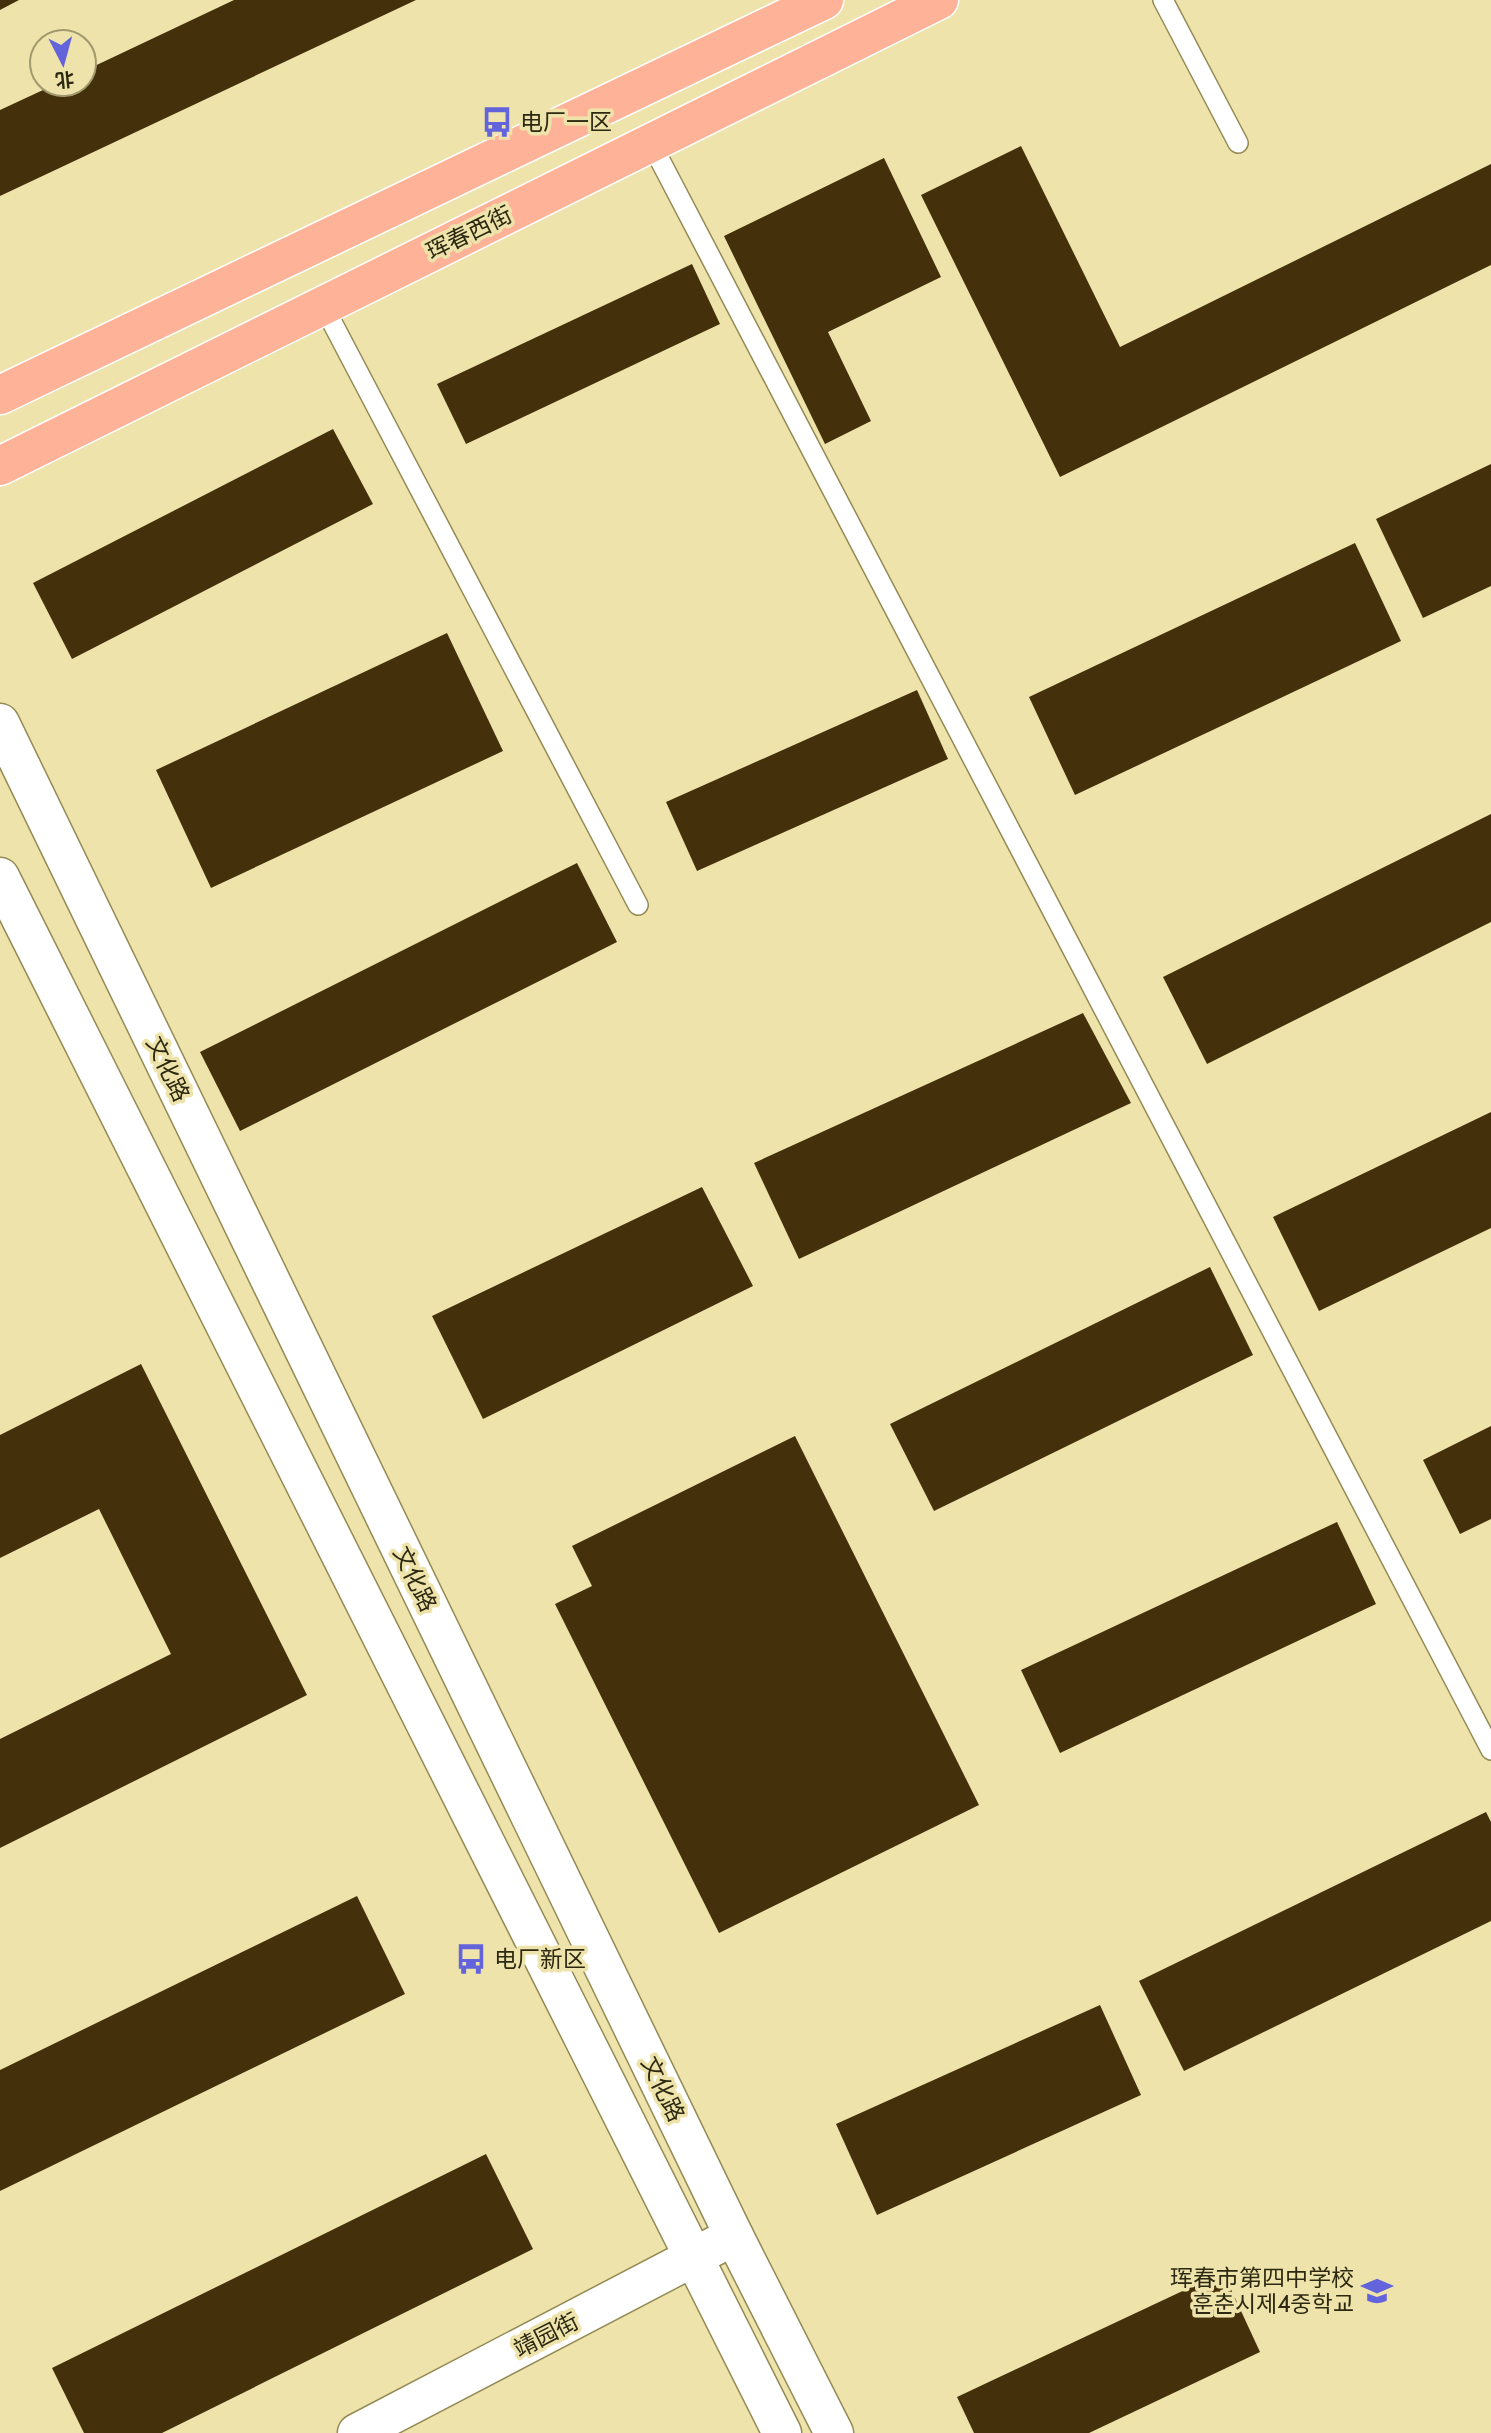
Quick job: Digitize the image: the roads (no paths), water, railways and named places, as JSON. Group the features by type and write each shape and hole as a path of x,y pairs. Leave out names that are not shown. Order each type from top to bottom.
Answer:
{"main road":[{"path":"0,395 824,0"},
{"name":"珲春西街","path":"0,466 939,0"},
{"name":"文化路","path":"0,723 734,2236 834,2433"},
{"name":"文化路","path":"0,877 782,2433"},
{"name":"靖园街","path":"357,2433 734,2236"}],"lane":[{"path":"1163,0 1238,143"},
{"path":"651,143 1491,1750"},
{"path":"323,305 638,905"}],"place":[{"name":"电厂一区","path":"497,122"},
{"name":"电厂新区","path":"471,1959"},
{"name":"珲春市第四中学校 훈춘시제4중학교","path":"1377,2291"}]}
